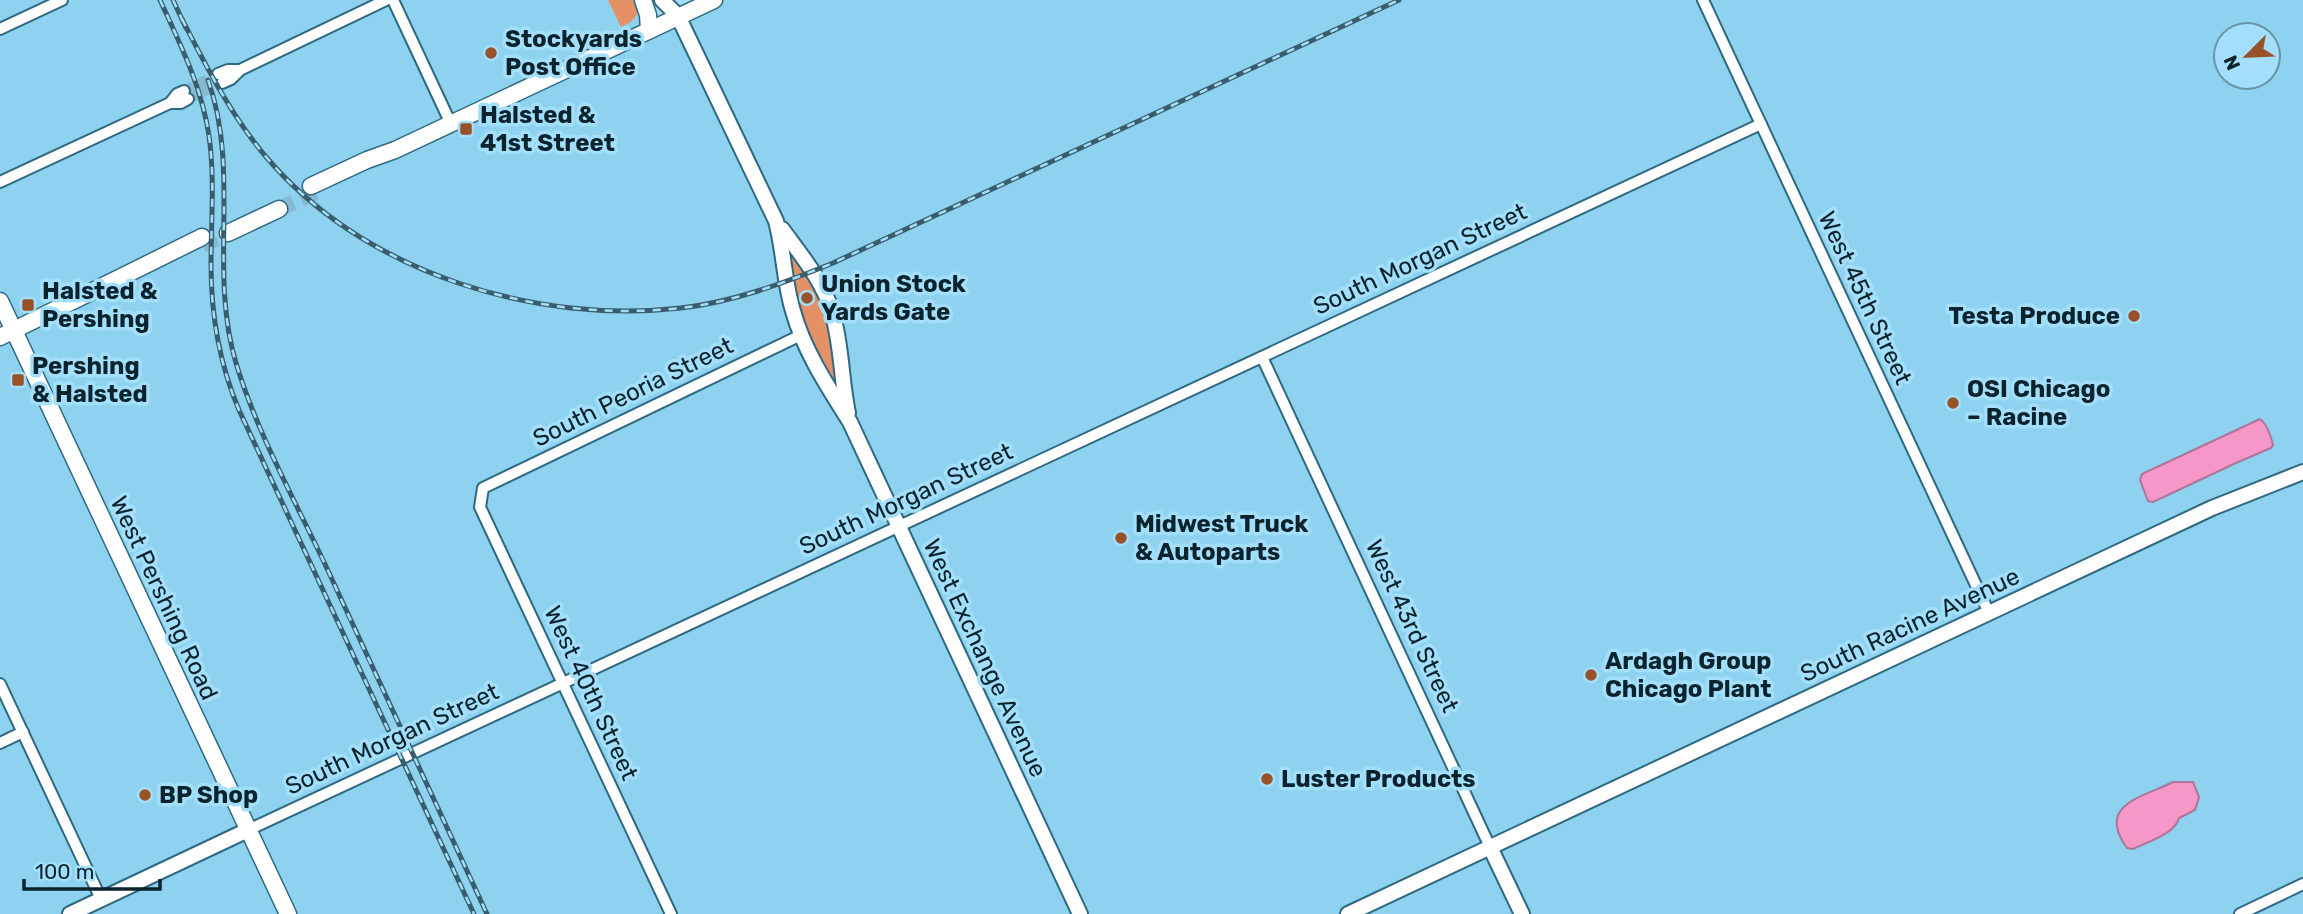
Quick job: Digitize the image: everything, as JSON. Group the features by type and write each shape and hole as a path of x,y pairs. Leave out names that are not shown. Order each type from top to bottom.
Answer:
{"main road":[{"path":"643,0 649,30"},
{"path":"315,188 370,166 394,150 714,0"},
{"path":"228,229 276,206"},
{"path":"7,334 202,241"},
{"name":"West Pershing Road","path":"0,301 7,334 288,914"}],"street":[{"path":"0,29 62,0"},
{"path":"220,79 228,70 240,70 386,0"},
{"path":"393,0 451,124"},
{"name":"West Exchange Avenue","path":"662,0 678,16 776,221 784,249 793,311 802,335 826,385 849,422 1080,914"},
{"name":"West 45th Street","path":"1703,0 1989,613"},
{"path":"0,182 170,103 177,94 186,95"},
{"name":"South Morgan Street","path":"70,914 1761,124"},
{"name":"West Exchange Avenue","path":"776,221 813,271 832,311 849,422"},
{"name":"South Peoria Street","path":"483,488 802,335"},
{"name":"West 43rd Street","path":"1262,357 1522,914"},
{"name":"South Racine Avenue","path":"1348,914 2211,508 2303,472"},
{"name":"West 40th Street","path":"483,488 480,507 671,914"},
{"path":"0,684 101,900"},
{"path":"0,743 23,732"},
{"path":"2239,914 2303,884"}],"shaded area":[{"path":"0,0 640,0 660,25 715,0 2303,0 2303,914 0,914 0,344 20,333 0,289"},
{"path":"608,0 633,0 637,9 636,16 621,27"},
{"path":"790,255 793,255 804,271 824,314 836,384 833,385 809,339 799,311"},
{"path":"2260,419 2270,435 2273,445 2271,448 2153,502 2148,501 2140,480 2142,474"},
{"path":"2173,782 2193,782 2199,797 2195,810 2179,818 2172,829 2160,837 2133,849 2127,848 2119,833 2117,821 2120,812 2137,798"}],"tunnel":[{"path":"184,91 218,74"},
{"path":"188,99 222,83"},
{"path":"279,209 318,191"},
{"path":"202,245 228,233"}],"railway":[{"path":"160,0 189,66 206,118 212,168 213,302 221,357 232,392 474,914"},
{"path":"173,0 186,28"},
{"path":"182,19 224,96 261,151 315,205 360,237 409,263 461,284 516,299 571,308 627,311 681,308 720,301 758,291 833,263 1399,0"},
{"path":"208,80 218,115 222,150 224,292 228,328 244,388 276,464 487,914"}],"place":[{"name":"Stockyards Post Office","path":"491,53"},
{"name":"Halsted & 41st Street","path":"466,129"},
{"name":"Union Stock Yards Gate","path":"807,298"},
{"name":"Halsted & Pershing","path":"28,305"},
{"name":"Testa Produce","path":"2134,316"},
{"name":"Pershing & Halsted","path":"18,380"},
{"name":"OSI Chicago – Racine","path":"1953,403"},
{"name":"Midwest Truck & Autoparts","path":"1121,538"},
{"name":"Ardagh Group Chicago Plant","path":"1591,675"},
{"name":"Luster Products","path":"1267,779"},
{"name":"BP Shop","path":"145,795"}]}
